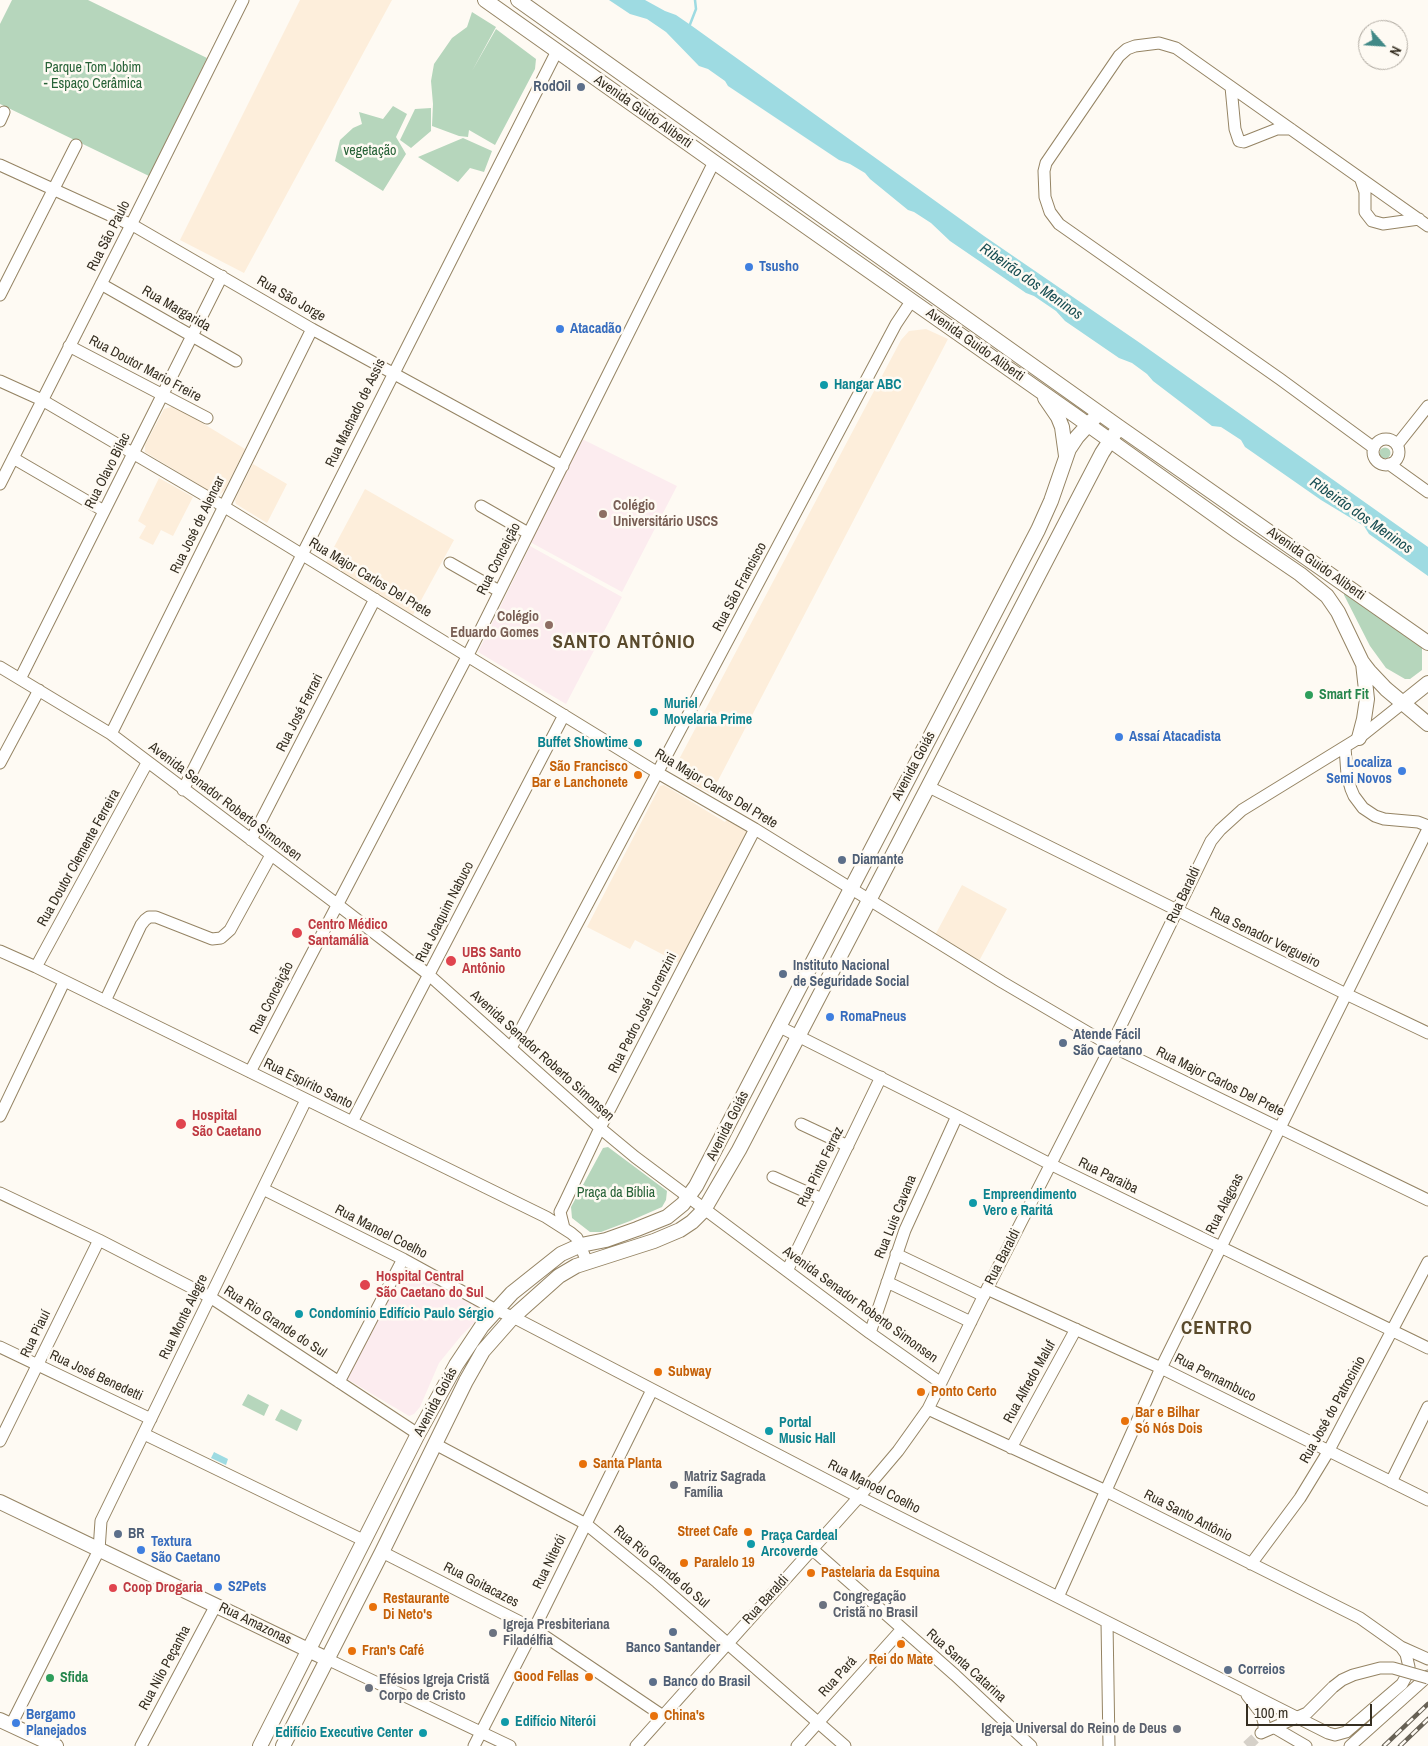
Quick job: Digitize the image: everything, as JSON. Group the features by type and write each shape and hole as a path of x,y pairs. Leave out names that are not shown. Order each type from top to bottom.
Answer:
{"main road":[{"name":"Avenida Guido Aliberti","path":"485,0 1300,574 1327,596 1338,612 1362,662 1378,681 1428,724"},
{"name":"Avenida Guido Aliberti","path":"518,0 1099,413 1428,642"},
{"path":"912,300 921,298 941,301"},
{"path":"1036,388 1058,417 1062,427 1066,456"},
{"name":"Avenida Goiás","path":"260,1746 418,1434 472,1339 496,1310 522,1284 551,1260 570,1249 606,1240 657,1222 673,1213 688,1198 704,1173 778,1026 1038,530 1074,440 1099,413"},
{"name":"Avenida Goiás","path":"283,1746 475,1364 493,1339 549,1283 568,1269 674,1233 686,1226 704,1210 739,1150 833,969 866,898 929,787 1102,453 1119,427"},
{"path":"1409,628 1428,636"},
{"path":"1359,738 1367,699 1362,662"},
{"name":"Rua Baraldi","path":"1403,703 1428,682"},
{"name":"Rua Amazonas","path":"0,1502 327,1659"},
{"path":"6,1722 56,1746"}],"street":[{"name":"Rua São Paulo","path":"0,484 102,284 242,0"},
{"path":"1374,448 1280,379 1059,224 1047,204 1044,188 1046,163 1119,56 1127,49 1151,43 1170,46 1176,48 1231,86 1423,223"},
{"name":"Rua Machado de Assis","path":"183,790 557,51"},
{"path":"1231,86 1239,141 1244,142 1277,129 1291,129"},
{"path":"0,294 76,145"},
{"name":"Rua Conceição","path":"250,1072 468,655 714,162"},
{"name":"Rua São Jorge","path":"0,164 131,225 312,328 563,466"},
{"path":"1361,180 1365,192 1365,212 1372,221 1383,224 1423,223"},
{"name":"Rua Olavo Bilac","path":"20,679 222,276"},
{"name":"Rua Margarida","path":"102,284 236,360"},
{"name":"Rua São Francisco","path":"511,1048 892,333 912,300"},
{"name":"Rua José de Alencar","path":"111,734 312,328"},
{"name":"Rua Doutor Mario Freire","path":"69,346 206,418"},
{"name":"Rua Major Carlos Del Prete","path":"0,381 42,400 223,506 658,773 755,829 1008,986 1111,1046 1428,1200"},
{"path":"1397,445 1428,406"},
{"path":"1389,464 1398,457 1399,449 1391,440 1383,439 1374,448 1374,456 1377,460 1384,464 1389,464 1428,492"},
{"path":"13,458 104,511"},
{"path":"481,506 528,533"},
{"path":"450,563 499,591"},
{"name":"Rua José Ferrari","path":"251,840 375,599"},
{"name":"Avenida Senador Roberto Simonsen","path":"0,668 111,734 147,763 338,905 429,975 600,1128 688,1198 870,1333 941,1383"},
{"path":"0,764 38,690"},
{"name":"Rua Baraldi","path":"636,1746 859,1497 898,1451 928,1409 985,1292 1111,1046 1178,911 1202,857 1220,830 1242,810 1359,738 1403,703"},
{"name":"Rua Joaquim Nabuco","path":"352,1122 564,715"},
{"path":"1345,747 1347,775 1351,789 1363,808 1384,819 1418,822 1428,828"},
{"name":"Rua Doutor Clemente Ferreira","path":"36,967 147,763"},
{"name":"Rua Senador Vergueiro","path":"929,787 1428,1033"},
{"name":"Rua Alagoas","path":"1058,1597 1160,1368 1428,828"},
{"name":"Rua Pedro José Lorenzini","path":"560,1212 600,1128 755,829"},
{"path":"104,1001 145,920 149,917 156,917 212,939 221,938 230,930 271,856"},
{"name":"Rua Espírito Santo","path":"0,951 546,1217 577,1238 587,1262"},
{"path":"0,1116 64,982"},
{"name":"Rua Paraiba","path":"778,1026 1050,1164 1428,1348"},
{"name":"Rua Pinto Ferraz","path":"787,1271 880,1077"},
{"name":"Rua Monte Alegre","path":"99,1550 101,1521 306,1100"},
{"name":"Rua Luis Cavana","path":"870,1333 896,1254 914,1208 957,1116"},
{"path":"801,1124 848,1146"},
{"path":"773,1177 822,1199"},
{"name":"Rua Manoel Coelho","path":"263,1189 403,1259 496,1310 514,1317 859,1497 1331,1735 1342,1734 1399,1688 1405,1679 1409,1667 1406,1654 1401,1647"},
{"name":"Rua Rio Grande do Sul","path":"0,1193 99,1240 210,1297 418,1434"},
{"path":"546,1217 560,1212 564,1228"},
{"name":"Rua Piauí","path":"0,1441 99,1240"},
{"name":"Rua Pernambuco","path":"896,1254 1076,1329 1160,1368 1428,1500"},
{"path":"339,1382 403,1259"},
{"name":"Rua José do Patrocinio","path":"1251,1564 1300,1498 1328,1452 1428,1262"},
{"path":"887,1282 971,1322"},
{"name":"Rua Alfredo Maluf","path":"1011,1448 1076,1329"},
{"name":"Rua José Benedetti","path":"0,1347 151,1419"},
{"name":"Rua Niterói","path":"474,1746 652,1390"},
{"path":"1391,1482 1428,1408"},
{"name":"Rua Santo Antônio","path":"928,1409 1106,1491 1360,1618 1401,1647 1428,1659"},
{"path":"144,1434 364,1540"},
{"name":"Rua Rio Grande do Sul","path":"435,1444 586,1524 657,1582 845,1746"},
{"name":"Rua Santa Catarina","path":"812,1549 955,1675 1031,1746"},
{"path":"6,1722 99,1550"},
{"name":"Rua Goitacazes","path":"382,1552 534,1629 663,1716"},
{"name":"Rua Nilo Peçanha","path":"141,1746 216,1605"},
{"path":"1107,1622 1109,1746"},
{"name":"Rua Pará","path":"797,1746 902,1629"},
{"name":"Rua Amazonas","path":"327,1659 510,1746"},
{"path":"1267,1731 1307,1713 1333,1687 1353,1675 1380,1668 1393,1668 1428,1677"},
{"path":"1350,1746 1428,1677"},
{"path":"1243,1690 1260,1713 1267,1731 1306,1746"},
{"path":"1318,1701 1315,1716 1319,1728"},
{"path":"1281,1710 1299,1708 1318,1701"}],"shaded area":[{"path":"300,0 392,0 244,273 180,240"},
{"path":"926,329 948,339 711,794 690,783 695,774 676,765 901,340 909,331"},
{"path":"176,407 245,449 224,491 220,494 216,495 145,452 145,445 164,409"},
{"name":"Colégio Universitário USCS","path":"582,439 677,486 622,592 530,542"},
{"path":"253,464 287,484 267,523 236,504 235,500"},
{"path":"159,478 193,497 173,536 161,530 153,545 139,538 146,526 138,521"},
{"path":"365,489 454,540 413,615 326,562"},
{"name":"Colégio Eduardo Gomes","path":"530,546 622,597 566,704 478,652"},
{"path":"664,785 725,822 728,818 748,831 679,963 635,940 630,949 587,927 660,786"},
{"path":"962,885 1007,909 979,961 934,937"},
{"path":"404,1266 487,1310 461,1336 439,1363 420,1407 414,1414 409,1416 347,1379"}],"green space":[{"name":"Parque Tom Jobim - Espaço Cerâmica","path":"12,0 88,0 207,58 149,176 0,104 0,24"},
{"path":"472,12 496,27 472,71 496,29 536,59 535,69 495,145 469,130 468,137 459,136 432,126 431,81 434,64 452,38 467,27"},
{"name":"vegetação","path":"393,106 407,114 396,137 406,154 383,191 335,161 340,140 353,128 362,124 359,112 383,119"},
{"path":"431,108 431,131 411,148 400,140 415,109"},
{"name":"vegetação","path":"463,138 492,151 484,172 470,168 458,182 418,157"},
{"path":"1385,447 1391,453 1385,459 1379,453"},
{"path":"1344,590 1422,646 1422,670 1410,679 1405,679 1386,668 1370,646 1344,595"},
{"name":"Praça da Bíblia","path":"608,1147 667,1191 666,1200 662,1207 630,1221 601,1232 590,1232 572,1218 571,1207 603,1148"},
{"path":"248,1394 269,1405 264,1416 242,1405"},
{"path":"281,1409 302,1420 297,1431 275,1420"}],"water":[{"name":"Ribeirão dos Meninos","path":"609,0 645,0 676,15 692,26 984,236 1140,343 1428,547 1428,576 1369,534 1364,526 1321,500 1245,447 1241,440 1221,427 1212,426 1132,363 1119,358 1065,321 1056,311 1034,296 1026,293 950,241 931,223 908,210 865,173 839,160 728,86 725,81 708,69 699,66 666,32 647,19 630,14"},
{"path":"214,1452 228,1459 226,1465 211,1458"}],"waterway":[{"path":"689,27 696,9 695,0"}],"tunnel":[{"path":"1247,1746 1261,1733"}],"railway":[{"path":"1384,1746 1428,1704"},
{"path":"1400,1746 1428,1719"}],"place":[{"name":"RodOil","path":"581,87"},
{"name":"Tsusho","path":"749,267"},
{"name":"Atacadão","path":"560,329"},
{"name":"Hangar ABC","path":"824,385"},
{"name":"Colégio Universitário USCS","path":"603,514"},
{"name":"Colégio Eduardo Gomes","path":"549,625"},
{"name":"Smart Fit","path":"1309,695"},
{"name":"Muriel Movelaria Prime","path":"654,712"},
{"name":"Assaí Atacadista","path":"1119,737"},
{"name":"Buffet Showtime","path":"638,743"},
{"name":"Localiza Semi Novos","path":"1402,771"},
{"name":"São Francisco Bar e Lanchonete","path":"638,775"},
{"name":"Diamante","path":"842,860"},
{"name":"Centro Médico Santamália","path":"297,933"},
{"name":"UBS Santo Antônio","path":"451,961"},
{"name":"Instituto Nacional de Seguridade Social","path":"783,974"},
{"name":"RomaPneus","path":"830,1017"},
{"name":"Atende Fácil São Caetano","path":"1063,1043"},
{"name":"Hospital São Caetano","path":"181,1124"},
{"name":"Empreendimento Vero e Raritá","path":"973,1203"},
{"name":"Hospital Central São Caetano do Sul","path":"365,1285"},
{"name":"Condomínio Edifício Paulo Sérgio","path":"299,1314"},
{"name":"Subway","path":"658,1372"},
{"name":"Ponto Certo","path":"921,1392"},
{"name":"Bar e Bilhar Só Nós Dois","path":"1125,1421"},
{"name":"Portal Music Hall","path":"769,1431"},
{"name":"Santa Planta","path":"583,1464"},
{"name":"Matriz Sagrada Família","path":"674,1485"},
{"name":"Street Cafe","path":"748,1532"},
{"name":"BR","path":"118,1534"},
{"name":"Praça Cardeal Arcoverde","path":"751,1544"},
{"name":"Textura São Caetano","path":"141,1550"},
{"name":"Paralelo 19","path":"684,1563"},
{"name":"Pastelaria da Esquina","path":"811,1573"},
{"name":"S2Pets","path":"218,1587"},
{"name":"Coop Drogaria","path":"113,1588"},
{"name":"Congregação Cristã no Brasil","path":"823,1605"},
{"name":"Restaurante Di Neto's","path":"373,1607"},
{"name":"Banco Santander","path":"673,1632"},
{"name":"Igreja Presbiteriana Filadélfia","path":"493,1633"},
{"name":"Rei do Mate","path":"901,1644"},
{"name":"Fran's Café","path":"352,1651"},
{"name":"Correios","path":"1228,1670"},
{"name":"Good Fellas","path":"589,1677"},
{"name":"Sfida","path":"50,1678"},
{"name":"Banco do Brasil","path":"653,1682"},
{"name":"Efésios Igreja Cristã Corpo de Cristo","path":"369,1688"},
{"name":"China's","path":"654,1716"},
{"name":"Edifício Niterói","path":"505,1722"},
{"name":"Bergamo Planejados","path":"16,1723"},
{"name":"Igreja Universal do Reino de Deus","path":"1177,1729"},
{"name":"Edifício Executive Center","path":"423,1733"}],"district":[{"name":"SANTO ANTÔNIO","path":"624,643"},
{"name":"CENTRO","path":"1217,1329"}]}
